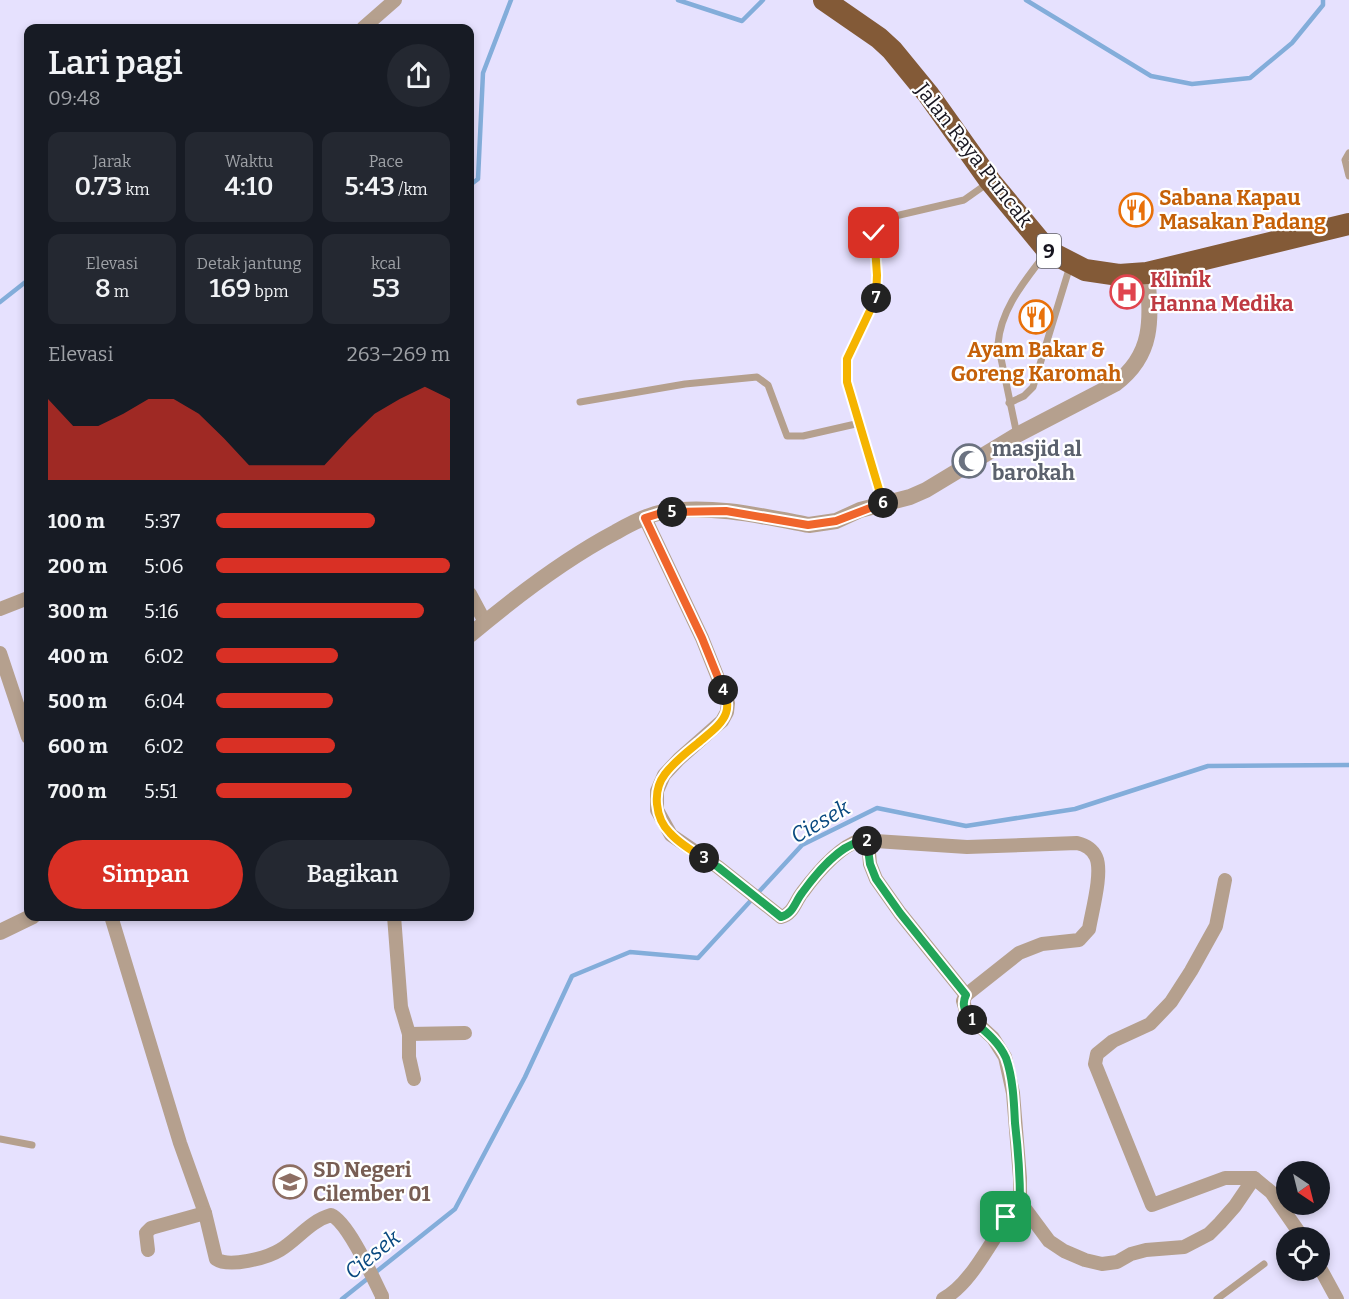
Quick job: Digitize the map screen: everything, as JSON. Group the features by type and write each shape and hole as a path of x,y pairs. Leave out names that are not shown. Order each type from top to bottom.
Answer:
{"highway":[{"name":"Jalan Raya Puncak","path":"824,0 885,43 901,60 990,181 1048,250 1085,270 1119,275 1147,273 1349,224"}],"street":[{"path":"368,24 395,0"},
{"path":"474,632 577,554 599,540 645,518 661,513 726,511 808,525 836,521 860,510 910,497 926,490 1017,435 1115,384 1129,374 1142,353 1148,337 1151,315 1147,273"},
{"path":"645,518 702,638 728,703 727,712 722,721 664,775 657,791 657,810 671,835 718,867 781,917 790,912 801,894 826,864 852,843 860,840 968,847 1077,843 1086,846 1095,855 1099,866 1089,929 1083,938 1042,944 1018,952 966,995 963,1004 967,1014 993,1038 1005,1057 1010,1075 1020,1178 1020,1202 1049,1241 1085,1260 1102,1264 1117,1262 1131,1254 1146,1250 1184,1247 1209,1234 1235,1206 1254,1178"},
{"path":"0,609 24,600"},
{"path":"474,601 485,622"},
{"path":"0,653 24,724"},
{"path":"868,841 870,864 876,879 900,913 966,995"},
{"path":"1225,880 1216,926 1178,993 1150,1024 1113,1041 1097,1054 1095,1064 1152,1205 1225,1178 1254,1178 1271,1192 1295,1227"},
{"path":"0,932 24,920"},
{"path":"113,921 180,1143 205,1213 214,1257 218,1262 238,1263 272,1254 313,1224 331,1215 341,1224 366,1264 382,1297"},
{"path":"394,921 401,1007 409,1034 409,1057 414,1079"},
{"path":"409,1034 465,1033"},
{"path":"943,1299 955,1293 1006,1217 1020,1202"},
{"path":"147,1250 146,1233 152,1228 205,1213"},
{"path":"1327,1281 1337,1299"}],"lane":[{"path":"1349,153 1346,160 1349,176"},
{"path":"883,504 847,382 847,359 878,294 874,233 883,222 891,217 964,200 990,181"},
{"path":"1017,435 998,344 999,333 1011,301 1048,250"},
{"path":"1009,404 1024,396 1033,387 1070,263"},
{"path":"580,402 685,384 757,377 768,385 787,436 803,436 860,423"},
{"path":"0,1139 32,1145"},
{"path":"1216,1299 1264,1264"}],"waterway":[{"path":"474,182 478,179 483,73 511,0"},
{"path":"678,0 742,21 763,0"},
{"path":"1026,0 1151,76 1192,84 1250,78 1292,43 1323,5 1323,0"},
{"path":"0,302 24,283"},
{"name":"Ciesek","path":"342,1299 455,1209 525,1077 572,976 630,952 698,958 802,845 877,808 966,826 1075,809 1208,766 1349,765"}],"place":[{"name":"Sabana Kapau Masakan Padang","path":"1136,210"},
{"name":"Klinik Hanna Medika","path":"1127,292"},
{"name":"Ayam Bakar & Goreng Karomah","path":"1036,317"},
{"name":"masjid al barokah","path":"969,461"},
{"name":"SD Negeri Cilember 01","path":"290,1182"}],"route":[{"path":"874,233 878,294 847,359 847,382 883,504 860,510 836,521 808,525 726,511 676,511 645,518 685,600 728,703 727,712 722,721 664,775 657,791 657,810 671,835 718,867 781,917 790,912 801,894 826,864 852,843 860,840 868,841 870,864 876,879 900,913 966,995 963,1004 967,1014 993,1038 1005,1057 1013,1093 1020,1178 1020,1202 1006,1217"}]}
